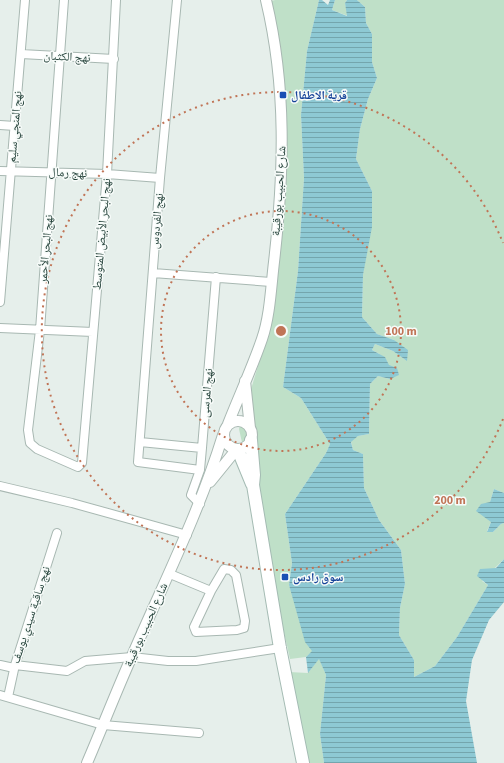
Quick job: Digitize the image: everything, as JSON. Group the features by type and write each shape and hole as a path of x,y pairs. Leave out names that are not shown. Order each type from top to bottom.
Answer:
{"main road":[{"path":"251,434 254,475 253,485 280,648 303,763"},
{"path":"237,450 253,485"}],"street":[{"name":"نهج المنجي سليم","path":"0,302 2,248 11,170 25,0"},
{"name":"نهج البحر الأحمر","path":"64,0 40,330 28,430 30,443 46,453 80,467"},
{"name":"نهج البحر الأبيض المتوسط","path":"80,467 82,463 107,174 116,0"},
{"name":"نهج الفردوس","path":"177,0 160,178 138,462 200,470"},
{"name":"شارع الحبيب بورقيبة","path":"228,424 262,338 271,282 283,159 280,77 266,0"},
{"name":"نهج الكثبان","path":"21,54 114,59"},
{"path":"0,125 14,126"},
{"name":"نهج رمال","path":"0,171 11,170 107,174 160,178"},
{"path":"153,273 271,282"},
{"name":"نهج المرسى","path":"200,504 191,495 200,470 216,277"},
{"path":"0,328 93,332"},
{"name":"شارع الحبيب بورقيبة","path":"245,379 251,434"},
{"path":"240,421 251,434 246,447 237,450 227,445 223,435 228,424 240,421"},
{"name":"شارع الحبيب بورقيبة","path":"87,763 132,656 170,574 200,504 223,435"},
{"path":"140,442 202,448"},
{"name":"شارع الحبيب بورقيبة","path":"206,487 237,450"},
{"path":"0,486 72,503 187,535"},
{"name":"نهج ساقية سيدي يوسف","path":"4,696 58,533"},
{"path":"224,569 234,572 241,595 245,621 244,628 238,630 200,632 194,630 211,591 224,569"},
{"path":"170,574 211,591"},
{"path":"0,664 67,671 83,662 132,656 168,661 196,661 280,648"},
{"path":"4,696 57,713 103,725 199,733"}],"green space":[{"path":"275,0 319,0 307,51 301,115 304,178 298,271 283,387 301,398 330,444 326,453 285,514 292,563 289,585 313,651 306,657 290,659 239,429 261,356 277,269 286,161 284,77 268,2"},
{"path":"335,0 347,0 345,3 348,16 332,10"},
{"path":"357,0 504,0 504,493 494,489 490,502 491,522 487,531 493,532 504,523 504,559 482,581 488,585 457,637 435,666 414,677 414,660 399,635 400,608 405,584 401,550 379,520 364,488 363,454 353,450 351,441 358,436 369,434 370,384 378,376 390,379 387,361 381,355 372,350 375,344 393,351 406,360 394,340 377,334 362,317 363,275 372,191 356,159 360,129 368,99 377,78 372,62 372,34 366,23 365,7"},
{"path":"319,658 326,675 320,734 324,763 305,763 289,672 308,673"}],"water":[{"path":"319,0 322,0 328,5 330,0 335,0 332,10 347,16 345,3 347,0 357,0 365,7 366,23 372,34 372,62 377,78 368,99 360,129 356,159 372,191 372,227 363,275 362,317 377,334 394,340 408,350 407,361 393,351 375,344 372,350 385,357 389,365 397,368 399,375 390,379 378,376 370,384 369,434 358,436 351,442 353,450 363,454 364,488 379,520 401,550 405,584 400,608 399,635 414,660 414,677 435,666 457,637 488,585 477,576 480,569 496,568 504,559 504,602 489,620 472,660 466,701 477,763 324,763 320,734 326,675 319,659 308,673 306,657 312,651 305,642 289,585 292,563 285,514 326,453 330,444 301,398 283,387 298,271 304,178 301,115 307,51"},
{"path":"494,489 504,493 504,523 493,532 487,532 491,522 476,511 481,504 490,502"}],"place":[{"name":"قرية الاطفال","path":"283,95"},
{"name":"سوق رادس","path":"285,577"}]}
